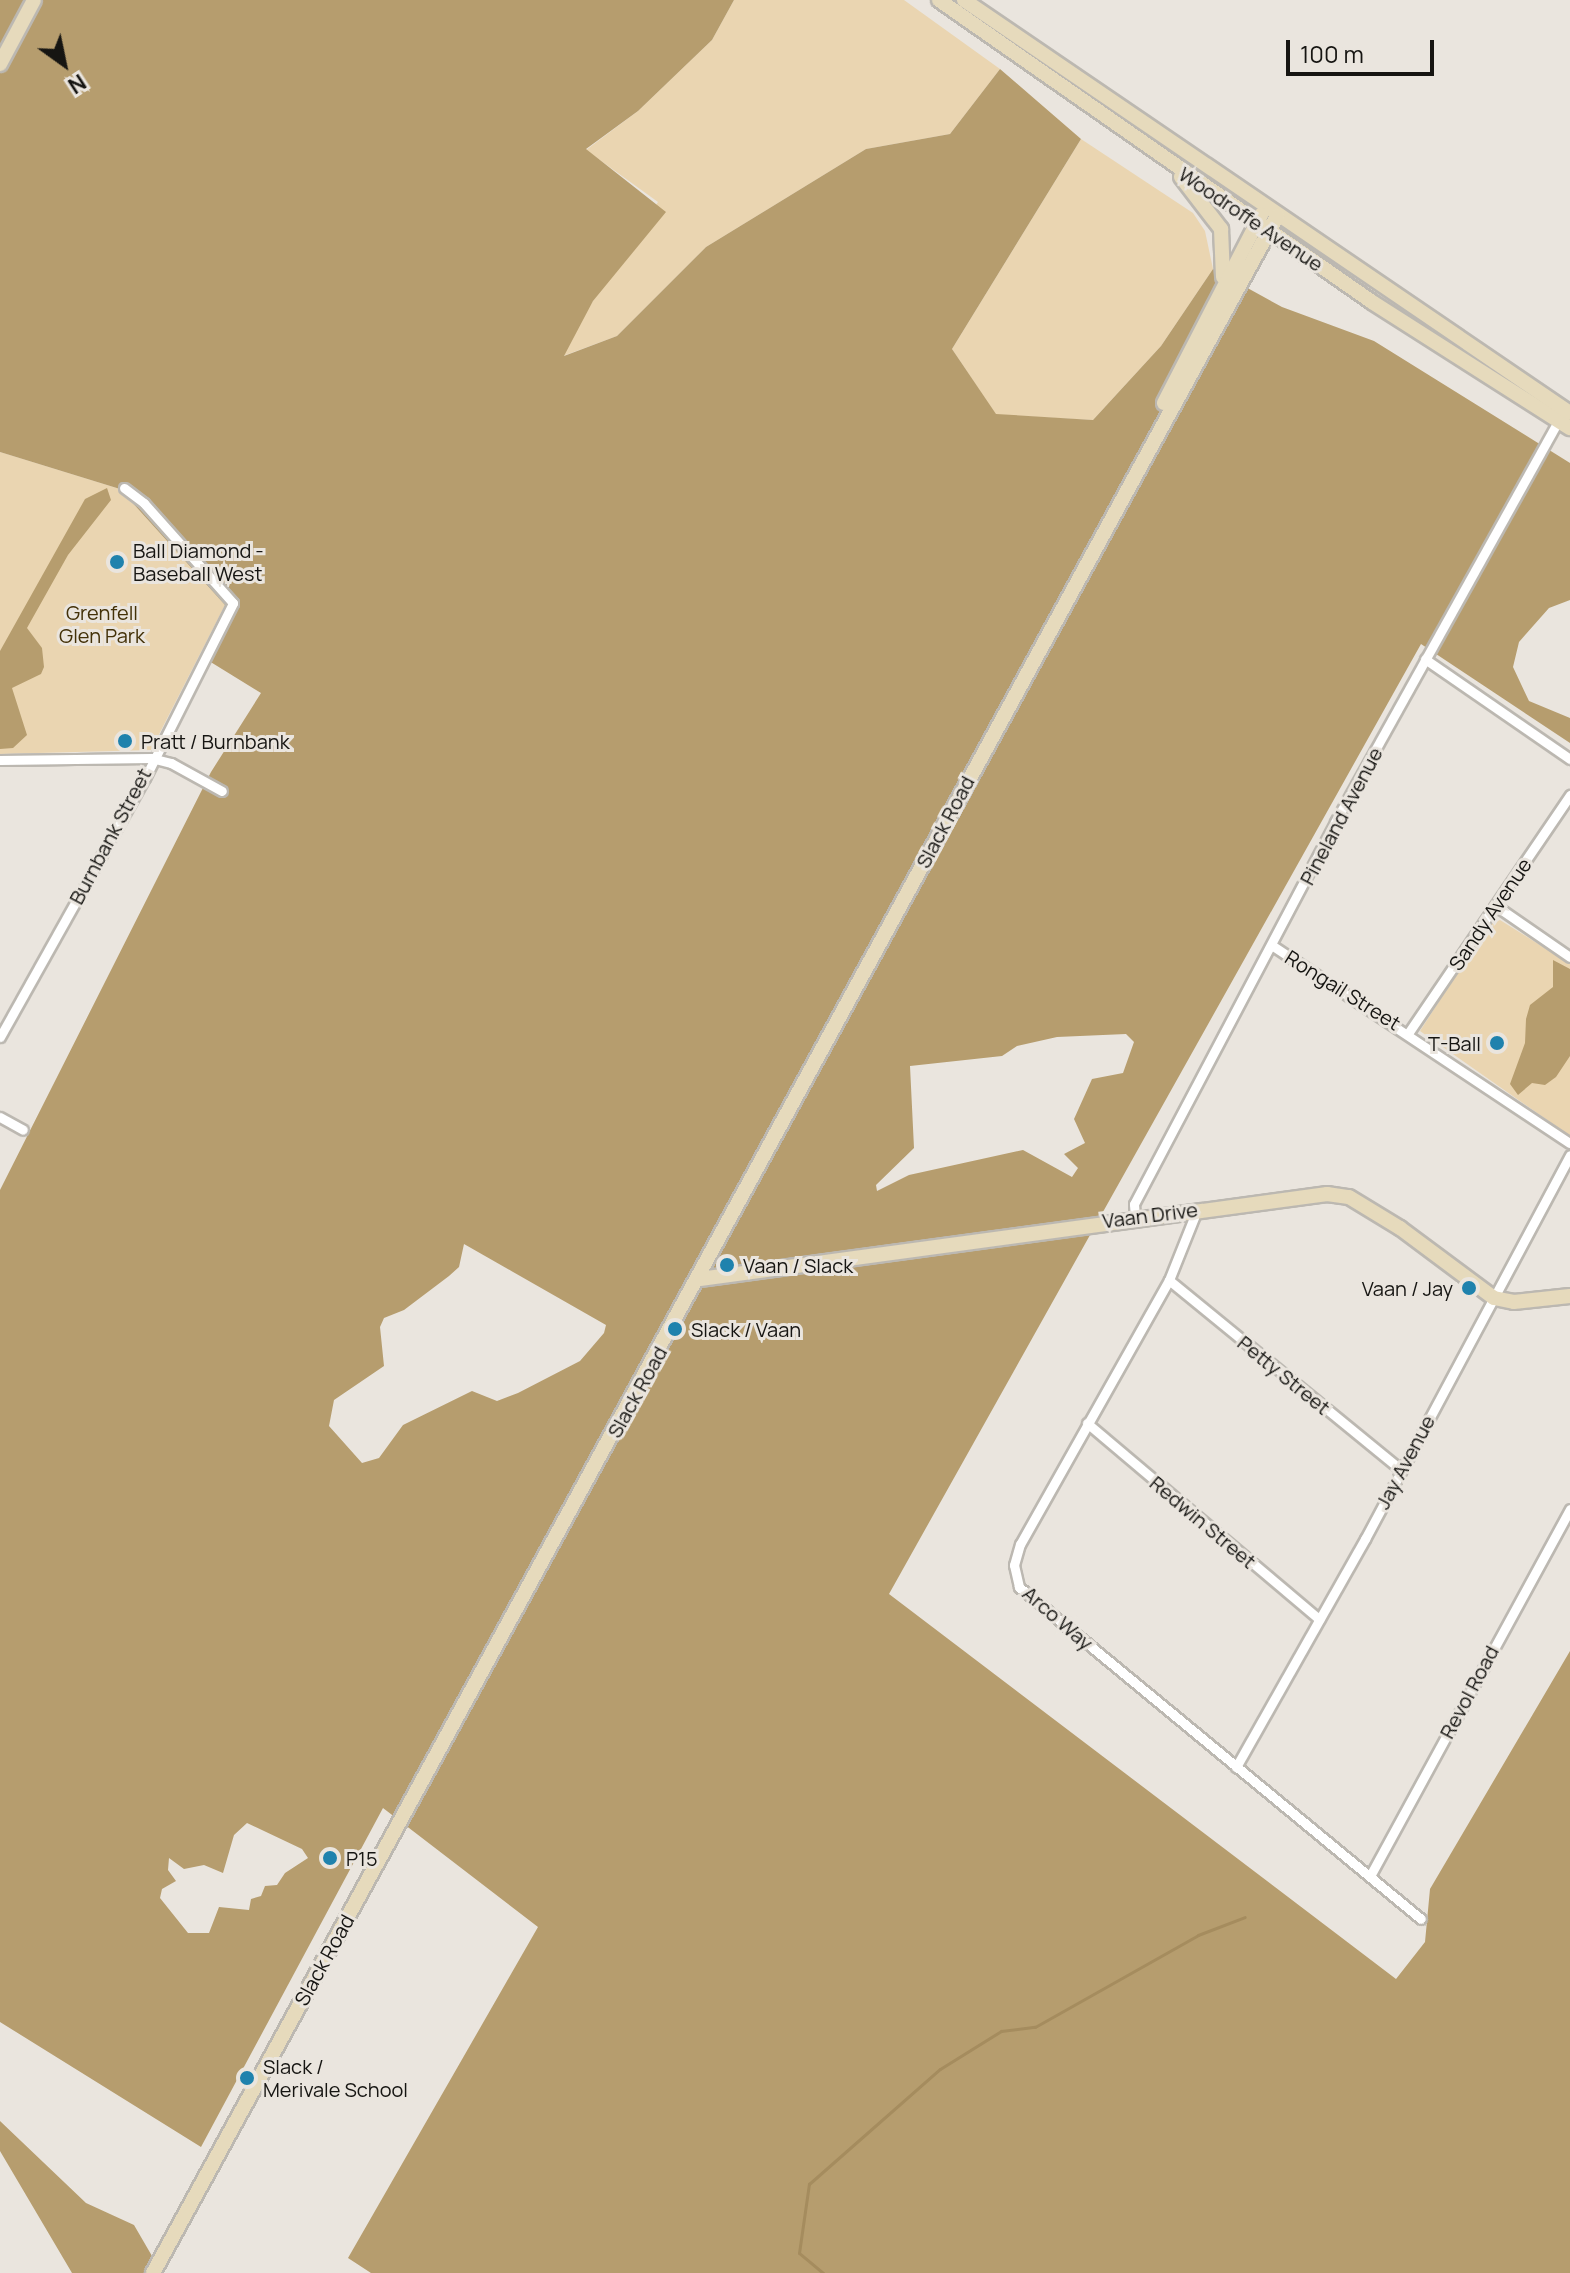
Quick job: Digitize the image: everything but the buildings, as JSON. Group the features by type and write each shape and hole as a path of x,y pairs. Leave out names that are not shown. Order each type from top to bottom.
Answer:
{"street":[{"path":"0,64 34,0"},
{"name":"Woodroffe Avenue","path":"939,0 1263,227 1566,420"},
{"name":"Woodroffe Avenue","path":"964,0 1272,211 1566,420"},
{"path":"1178,169 1221,229 1226,265 1221,288"},
{"name":"Slack Road","path":"153,2273 700,1279 1272,211"},
{"name":"Slack Road","path":"1138,466 1180,365 1221,288 1263,227"},
{"name":"Pineland Avenue","path":"1135,1216 1134,1204 1425,659 1566,420"},
{"name":"Burnbank Street","path":"0,1037 145,778 151,758 233,603 144,503 124,488"},
{"path":"1425,659 1570,759"},
{"path":"0,760 151,758 171,763 222,791"},
{"name":"Sandy Avenue","path":"1409,1032 1570,795"},
{"path":"1496,906 1570,957"},
{"name":"Rongail Street","path":"1273,946 1409,1032 1570,1143"},
{"path":"0,1117 23,1130"},
{"name":"Jay Avenue","path":"1236,1767 1570,1155"},
{"name":"Vaan Drive","path":"700,1279 1135,1216 1327,1194 1349,1197 1494,1298"},
{"name":"Arco Way","path":"1197,1210 1169,1280 1020,1544 1014,1565 1019,1587 1421,1919"},
{"name":"Petty Street","path":"1169,1280 1400,1469"},
{"path":"1494,1298 1514,1302 1570,1296"},
{"name":"Redwin Street","path":"1087,1423 1319,1619"},
{"name":"Revol Road","path":"1370,1876 1570,1509"}],"green space":[{"path":"734,0 904,0 1000,69 950,134 866,149 706,247 617,336 563,356 566,342 658,202 586,150 638,111 712,40"},
{"path":"1081,139 1193,213 1205,231 1213,269 1161,346 1093,420 996,415 952,349"},
{"name":"Grenfell Glen Park","path":"0,452 120,489 225,605 151,750 0,754"},
{"path":"1500,920 1570,964 1570,1136 1420,1031 1488,925"}],"shaded area":[{"path":"0,0 734,0 712,40 638,111 586,149 666,212 593,301 564,356 617,336 706,247 866,149 950,134 1000,69 1081,139 952,349 996,414 1093,420 1161,346 1213,269 1282,307 1374,341 1570,463 1570,600 1549,608 1519,642 1513,667 1529,701 1570,718 1570,743 1421,644 889,1594 1396,1979 1425,1942 1430,1889 1570,1651 1570,2273 371,2273 348,2258 538,1927 383,1808 201,2147 0,2022 0,1190 211,772 261,693 209,661 225,605 120,489 0,452","holes":["1126,1034 1134,1042 1123,1073 1092,1079 1074,1119 1085,1143 1064,1154 1078,1168 1072,1177 1023,1150 909,1175 877,1191 876,1185 914,1148 910,1066 1002,1056 1017,1046 1057,1037","464,1244 606,1325 604,1333 580,1361 518,1393 497,1401 472,1391 403,1425 379,1458 362,1463 329,1426 334,1400 384,1366 380,1327 384,1318 404,1310 459,1267","247,1823 302,1849 308,1858 285,1873 277,1885 265,1886 261,1896 251,1899 249,1910 219,1907 209,1933 188,1933 160,1898 162,1889 176,1881 168,1870 169,1858 184,1869 204,1865 223,1873 234,1835"]},
{"path":"107,488 111,500 68,555 27,628 42,648 44,667 41,674 12,688 27,735 13,748 0,749 0,651 85,499"},
{"path":"1553,960 1570,969 1570,1056 1556,1077 1545,1085 1532,1083 1518,1095 1510,1084 1525,1043 1526,1019 1530,1005 1553,987"},
{"path":"0,2121 86,2203 134,2225 152,2256 144,2273 72,2273 0,2151"}],"waterway":[{"path":"823,2273 799,2253 809,2184 940,2069 1001,2031 1035,2027 1198,1935 1245,1917"}],"place":[{"name":"Ball Diamond - Baseball West","path":"117,562"},
{"name":"Pratt / Burnbank","path":"125,741"},
{"name":"T-Ball","path":"1497,1043"},
{"name":"Vaan / Slack","path":"727,1265"},
{"name":"Vaan / Jay","path":"1469,1288"},
{"name":"Slack / Vaan","path":"675,1329"},
{"name":"P15","path":"330,1858"},
{"name":"Slack / Merivale School","path":"247,2078"}]}
